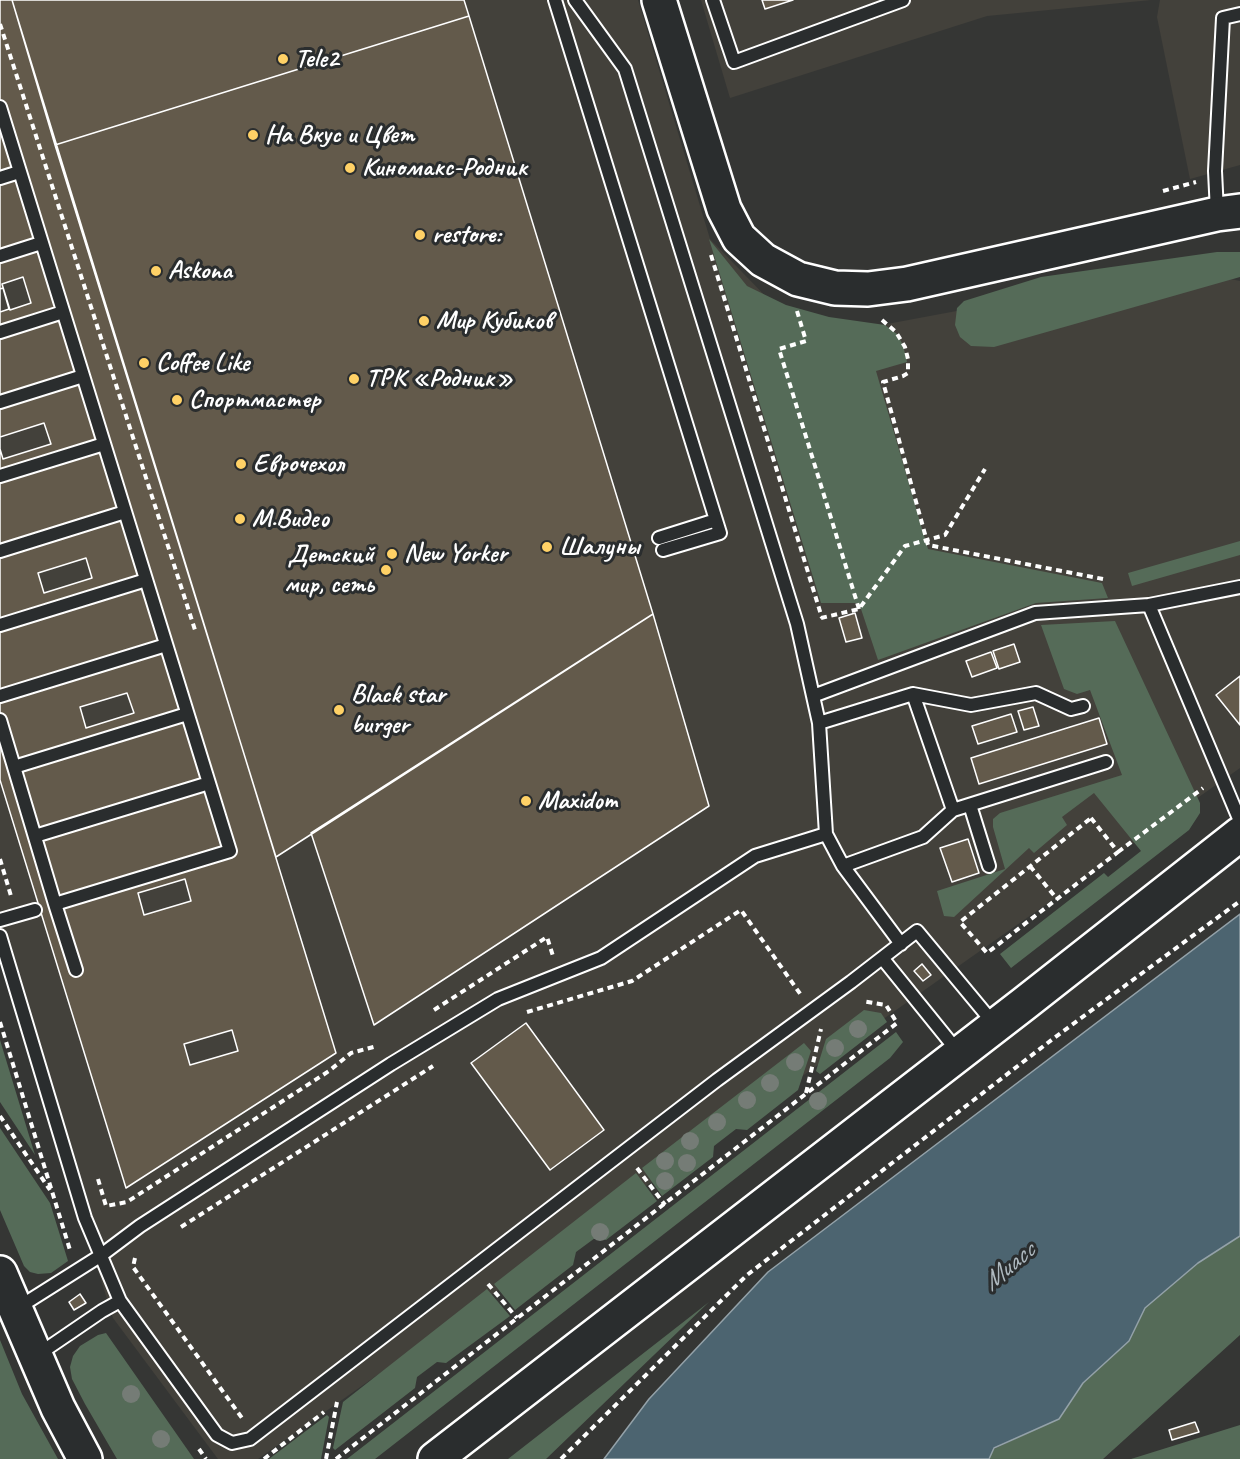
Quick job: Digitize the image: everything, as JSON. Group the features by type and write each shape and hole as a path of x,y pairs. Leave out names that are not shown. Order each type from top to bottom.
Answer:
{"street":[{"path":"659,0 724,209 739,238 763,260 798,279 835,288 868,289 907,284 1228,213"},
{"path":"441,1457 1240,834"},
{"path":"0,1273 58,1408 85,1459"}],"lane":[{"path":"555,0 720,533 661,544"},
{"path":"575,0 625,69 797,624 819,723 826,834 843,866 901,944"},
{"path":"713,0 734,62 903,0"},
{"path":"1228,213 1216,176 1223,18 1240,14"},
{"path":"0,108 230,851 55,904"},
{"path":"0,178 19,172"},
{"path":"0,256 41,243"},
{"path":"0,332 63,312"},
{"path":"0,402 83,376"},
{"path":"0,476 105,444"},
{"path":"0,551 125,512"},
{"path":"0,625 146,580"},
{"path":"813,696 1035,613 1149,605 1240,587"},
{"path":"1149,605 1240,821"},
{"path":"0,696 166,645"},
{"path":"819,723 913,694 971,705 1036,693 1071,709 1083,706"},
{"path":"913,694 953,810"},
{"path":"14,766 187,714"},
{"path":"0,720 76,970"},
{"path":"843,866 922,837 953,810 1106,762"},
{"path":"35,836 209,783"},
{"path":"970,805 989,866"},
{"path":"15,1309 100,1257 140,1226 361,1083 498,999 601,957 755,856 826,834"},
{"path":"0,920 35,910"},
{"path":"0,936 85,1218 120,1301 217,1436 232,1443 250,1439 708,1086 883,959 917,931 996,1025"},
{"path":"883,959 959,1053"},
{"path":"35,1356 88,1319 120,1301"}],"path":[{"path":"0,24 195,630"},
{"path":"1159,192 1216,176"},
{"path":"710,251 822,618"},
{"path":"794,302 806,341 779,349 859,609"},
{"path":"874,316 884,320 896,332 905,347 908,359 908,373 883,382 928,545 1103,579"},
{"path":"797,624 859,609 905,546 945,535 985,470"},
{"path":"1118,852 1091,818 960,922 987,953 1220,775"},
{"path":"0,860 17,915"},
{"path":"1030,866 1057,899"},
{"path":"561,1459 747,1275 1054,1038 1240,901"},
{"path":"520,1014 632,981 741,910 822,1024 806,1093"},
{"path":"428,1014 547,937"},
{"path":"336,1459 897,1023 886,1005 858,1000"},
{"path":"0,1022 72,1258"},
{"path":"96,1173 106,1206 127,1202 329,1071 351,1053 379,1046"},
{"path":"175,1231 434,1066"},
{"path":"0,1116 53,1194"},
{"path":"637,1168 665,1205"},
{"path":"144,1252 135,1258 133,1267 244,1421"},
{"path":"488,1284 517,1318"},
{"path":"326,1459 337,1402"}],"shaded area":[{"path":"0,0 638,0 710,239 807,339 1181,269 1240,281 1240,768 258,1459 218,1459 113,1318 0,959"},
{"path":"701,0 1151,0 987,16 730,98"},
{"path":"1160,0 1240,0 1240,165 1190,179 1157,17"}],"green space":[{"path":"709,239 747,286 786,305 829,317 885,325 897,334 903,345 907,362 876,371 928,549 1102,583 1108,598 1036,603 878,660 859,603 821,603"},
{"path":"1217,252 1240,252 1240,277 994,347 971,346 960,337 955,325 957,308 964,301 1041,277"},
{"path":"1240,541 1240,555 1132,586 1128,573"},
{"path":"1115,621 1200,803 1200,813 1189,830 1011,968 1000,954 1104,873 1108,877 1141,851 1094,793 1062,817 1067,825 1034,853 1029,848 954,917 944,916 937,891 1005,869 993,827 993,819 1000,813 1122,775 1090,690 1077,694 1064,689 1041,625"},
{"path":"864,1010 881,1013 887,1022 820,1074 816,1071 826,1039"},
{"path":"896,1032 903,1042 890,1058 375,1459 347,1459"},
{"path":"0,1040 35,1155 0,1102"},
{"path":"804,1043 811,1051 798,1090 747,1130 736,1129 714,1146 713,1157 662,1196 642,1168"},
{"path":"0,1128 50,1203 68,1261 51,1273 30,1272 24,1266 0,1210"},
{"path":"636,1173 657,1201 606,1240 595,1238 576,1252 573,1265 515,1310 494,1284"},
{"path":"1240,1236 1240,1335 1103,1459 989,1459 994,1449 1058,1419 1083,1383 1129,1341 1145,1308 1198,1263"},
{"path":"487,1289 510,1316 446,1363 437,1362 417,1377 415,1388 335,1450 333,1448 343,1402"},
{"path":"709,1302 546,1459 508,1459"},
{"path":"106,1333 194,1459 117,1459 72,1379 70,1367 73,1356 80,1346"},
{"path":"0,1340 22,1394 58,1459 0,1459"},
{"path":"327,1415 329,1417 321,1459 269,1459"},
{"path":"1240,1425 1240,1459 1131,1459"}],"water":[{"name":"Миасс","path":"1240,914 1240,1236 1198,1263 1145,1308 1129,1341 1083,1383 1059,1419 994,1448 989,1459 604,1459 649,1399 768,1272"}],"building":[{"path":"0,0 12,0 336,1053 126,1188 0,780"},
{"path":"12,0 464,0 469,16 55,145"},
{"path":"762,0 793,0 765,9"},
{"name":"ТРК «Родник»","path":"469,16 653,614 276,857 55,145"},
{"path":"23,277 31,303 10,310 2,284"},
{"path":"3,288 9,309 0,312 0,289"},
{"path":"44,423 51,444 3,459 0,437"},
{"path":"86,558 92,578 44,593 38,573"},
{"path":"855,613 862,638 846,642 839,618"},
{"path":"653,614 709,806 374,1025 311,833"},
{"path":"1014,644 1020,662 999,669 993,651"},
{"path":"991,652 997,668 972,677 966,661"},
{"path":"1240,676 1240,725 1216,695"},
{"path":"127,693 134,713 86,728 80,707"},
{"path":"1033,707 1039,726 1024,730 1018,711"},
{"path":"1011,714 1017,732 978,744 972,726"},
{"path":"1099,718 1107,744 979,784 971,758"},
{"path":"968,839 979,873 952,882 940,848"},
{"path":"185,879 191,901 144,915 138,893"},
{"path":"922,964 931,975 923,981 914,971"},
{"path":"526,1023 604,1130 550,1170 471,1063"},
{"path":"232,1030 238,1051 190,1065 184,1044"},
{"path":"80,1294 86,1303 74,1310 69,1302"},
{"path":"1195,1422 1199,1432 1172,1440 1169,1430"}],"place":[{"name":"Tele2","path":"283,59"},
{"name":"На Вкус и Цвет","path":"253,135"},
{"name":"Киномакс-Родник","path":"350,168"},
{"name":"restore:","path":"420,235"},
{"name":"Askona","path":"156,271"},
{"name":"Мир Кубиков","path":"424,321"},
{"name":"Coffee Like","path":"144,363"},
{"name":"ТРК «Родник»","path":"354,379"},
{"name":"Спортмастер","path":"177,400"},
{"name":"Еврочехол","path":"241,464"},
{"name":"М.Видео","path":"240,519"},
{"name":"Шалуны","path":"547,547"},
{"name":"New Yorker","path":"392,554"},
{"name":"Детский мир, сеть","path":"386,570"},
{"name":"Black star burger","path":"339,710"},
{"name":"Maxidom","path":"526,801"}]}
